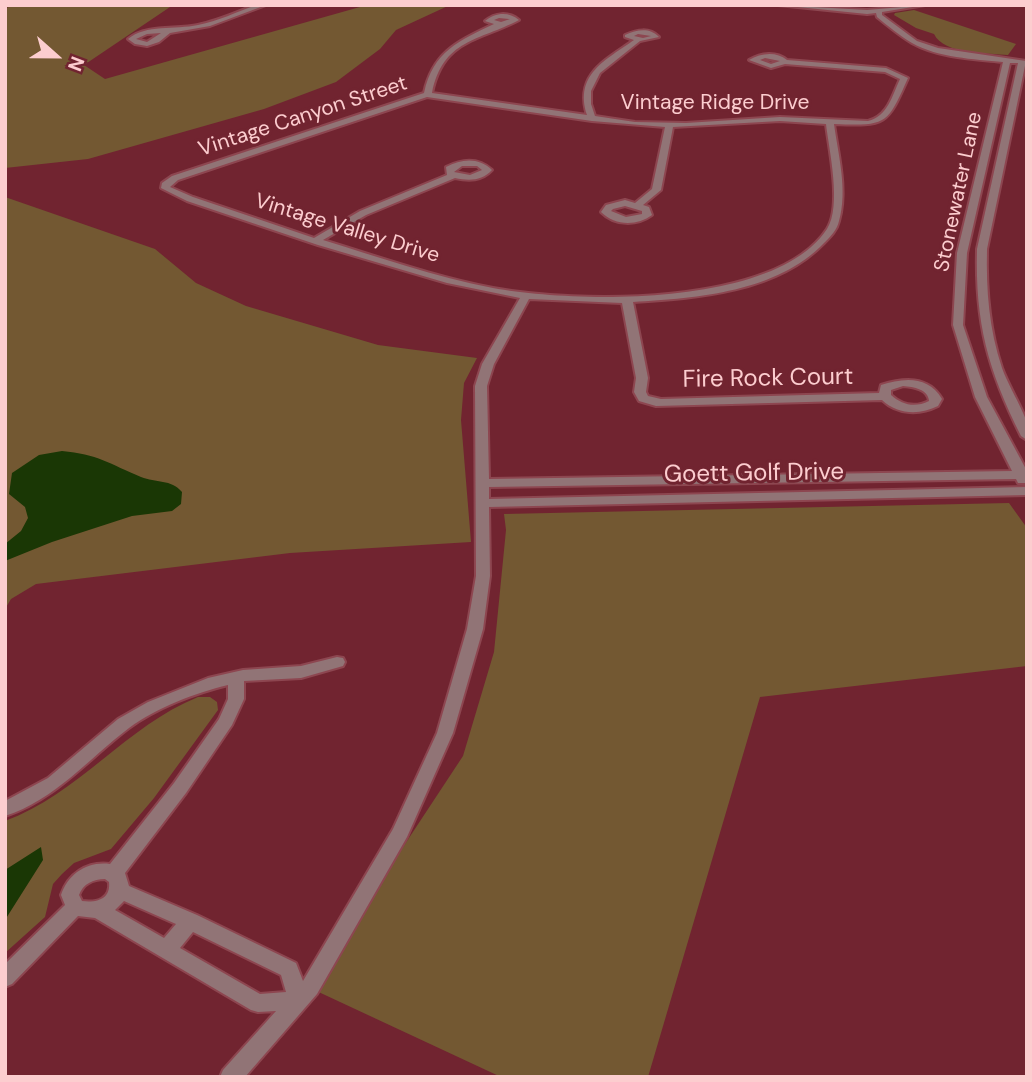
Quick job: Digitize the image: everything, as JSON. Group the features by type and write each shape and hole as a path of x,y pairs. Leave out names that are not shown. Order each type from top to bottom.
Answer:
{"street":[{"path":"169,31 213,24 262,5"},
{"path":"781,5 879,12 922,5"},
{"path":"879,12 879,16 915,42 950,53 1024,62"},
{"name":"Vintage Canyon Street","path":"167,183 242,155 324,131 426,95 433,71 445,56 468,40 501,24"},
{"path":"592,119 586,99 589,83 602,65 638,40"},
{"name":"Stonewater Lane","path":"1007,60 962,253 958,325 981,397 1025,482"},
{"name":"Vintage Ridge Drive","path":"426,95 592,119 669,125 750,120 880,121 886,116 904,78 896,72 785,62"},
{"name":"Stonewater Lane","path":"1024,62 982,249 981,276 983,325 991,353 1027,436"},
{"name":"Vintage Valley Drive","path":"167,183 166,188 171,191 315,241 458,282 526,296 627,300 673,297 739,284 783,268 817,246 830,231 837,214 830,120"},
{"path":"638,205 656,190 669,125"},
{"path":"315,241 363,213 454,175"},
{"path":"231,1077 310,988 327,954 383,866 401,832 445,733 468,656 480,601 484,552 481,386 488,364 526,296"},
{"name":"Fire Rock Court","path":"627,300 642,378 640,392 643,398 652,401 885,396"},
{"name":"Goett Golf Drive","path":"482,483 1025,482"},
{"name":"Goett Golf Drive","path":"482,503 1025,482"},
{"path":"5,809 54,783 134,718 195,689 236,677 301,672 337,662"},
{"path":"75,907 89,911 98,910 114,901 117,882 226,721 236,699 236,677"},
{"path":"75,907 70,895 76,882 91,872 100,871 190,922 289,969 299,1000"},
{"path":"5,978 75,907"},
{"path":"98,910 258,1003 299,1000"},
{"path":"167,949 190,922"}],"shaded area":[{"path":"12,5 173,5 84,65 105,79 367,5 450,5 396,30 380,49 336,82 264,109 88,159 5,168 5,9"},
{"path":"914,10 1016,44 1008,55 978,53 947,46 934,34 916,28 894,15"},
{"path":"5,197 155,249 196,283 246,306 378,345 477,358 464,383 461,420 471,542 290,553 36,584 11,599 5,609"},
{"path":"62,451 94,457 141,477 173,485 182,492 181,504 172,511 132,516 52,542 5,561 5,544 21,531 28,518 25,507 9,494 12,473 39,455"},
{"path":"1009,503 1027,528 1027,666 760,697 648,1077 501,1077 310,988 463,756 494,652 506,530 504,514"},
{"path":"198,697 210,697 217,702 218,710 154,798 111,849 74,863 62,874 53,884 45,917 5,953 5,821 56,794 148,725"},
{"path":"41,847 43,860 5,920 5,870"}]}
